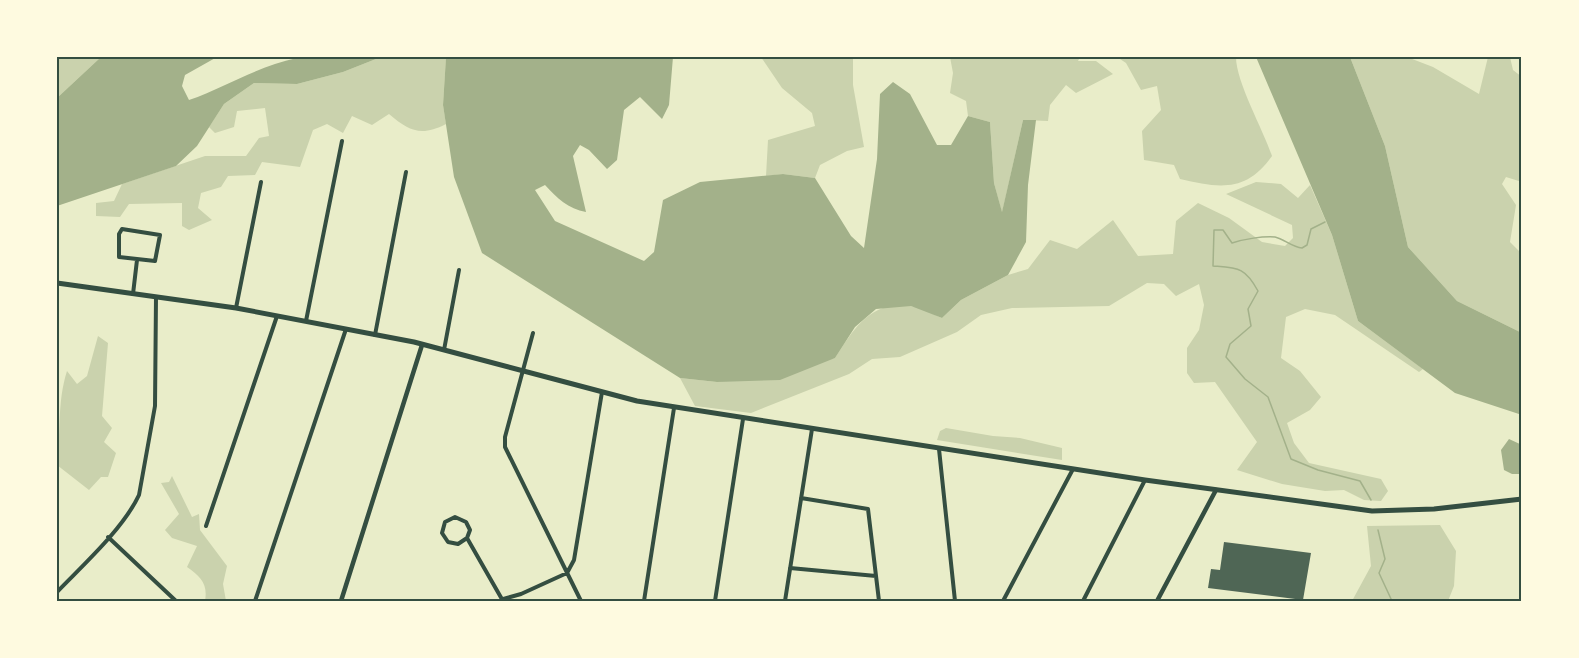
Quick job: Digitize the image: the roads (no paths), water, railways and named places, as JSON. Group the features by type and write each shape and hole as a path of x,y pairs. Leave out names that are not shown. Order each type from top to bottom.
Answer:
{"main road":[{"path":"57,283 236,308 346,329 444,350 602,392 674,408 1145,480 1372,511 1434,509 1522,499"}],"street":[{"path":"306,321 342,141"},
{"path":"375,335 405,172"},
{"path":"236,308 261,182"},
{"path":"122,229 160,235 155,261 137,260 119,257 119,234 122,229"},
{"path":"133,294 137,260"},
{"path":"444,350 459,270"},
{"path":"57,592 134,506 148,452 155,406 156,297"},
{"path":"206,526 277,316"},
{"path":"255,601 346,329"},
{"path":"533,333 505,437 505,447 581,601"},
{"path":"341,601 422,345"},
{"path":"496,601 521,594 567,573 574,560 602,392"},
{"path":"644,601 674,408"},
{"path":"715,601 743,419"},
{"path":"785,601 812,429"},
{"path":"939,448 955,601"},
{"path":"1003,601 1073,469"},
{"path":"1083,601 1145,480"},
{"path":"1157,601 1216,490"},
{"path":"801,498 868,509 879,601"},
{"path":"467,538 460,544 450,543 442,535 443,525 452,517 461,518 469,527 467,538 502,600"},
{"path":"108,537 176,601"},
{"path":"790,568 876,576"}],"waterway":[{"path":"1325,222 1311,229 1307,245 1302,248 1275,237 1254,238 1232,243 1223,230 1214,230 1213,266 1240,270 1249,277 1258,291 1248,309 1251,326 1230,344 1226,357 1245,379 1268,397 1291,459 1318,470 1360,481 1371,500"},
{"path":"1378,530 1385,559 1379,573 1392,601"}]}
